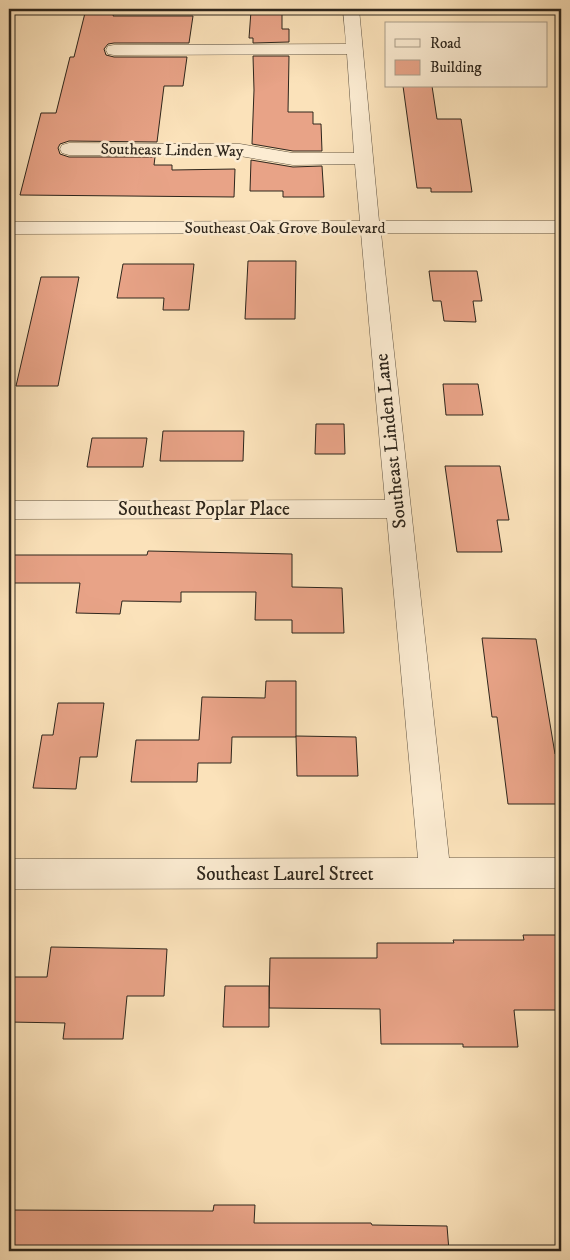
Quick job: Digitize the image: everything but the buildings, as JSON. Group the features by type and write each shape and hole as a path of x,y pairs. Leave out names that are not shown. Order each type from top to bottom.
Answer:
{"street":[{"name":"Southeast Linden Lane","path":"352,9 370,228 435,874"},
{"path":"114,50 355,49"},
{"name":"Southeast Linden Way","path":"69,149 240,150 293,159 364,158"},
{"name":"Southeast Oak Grove Boulevard","path":"9,228 561,227"},
{"name":"Southeast Poplar Place","path":"9,510 398,509"},
{"name":"Southeast Laurel Street","path":"9,874 561,873"}]}
